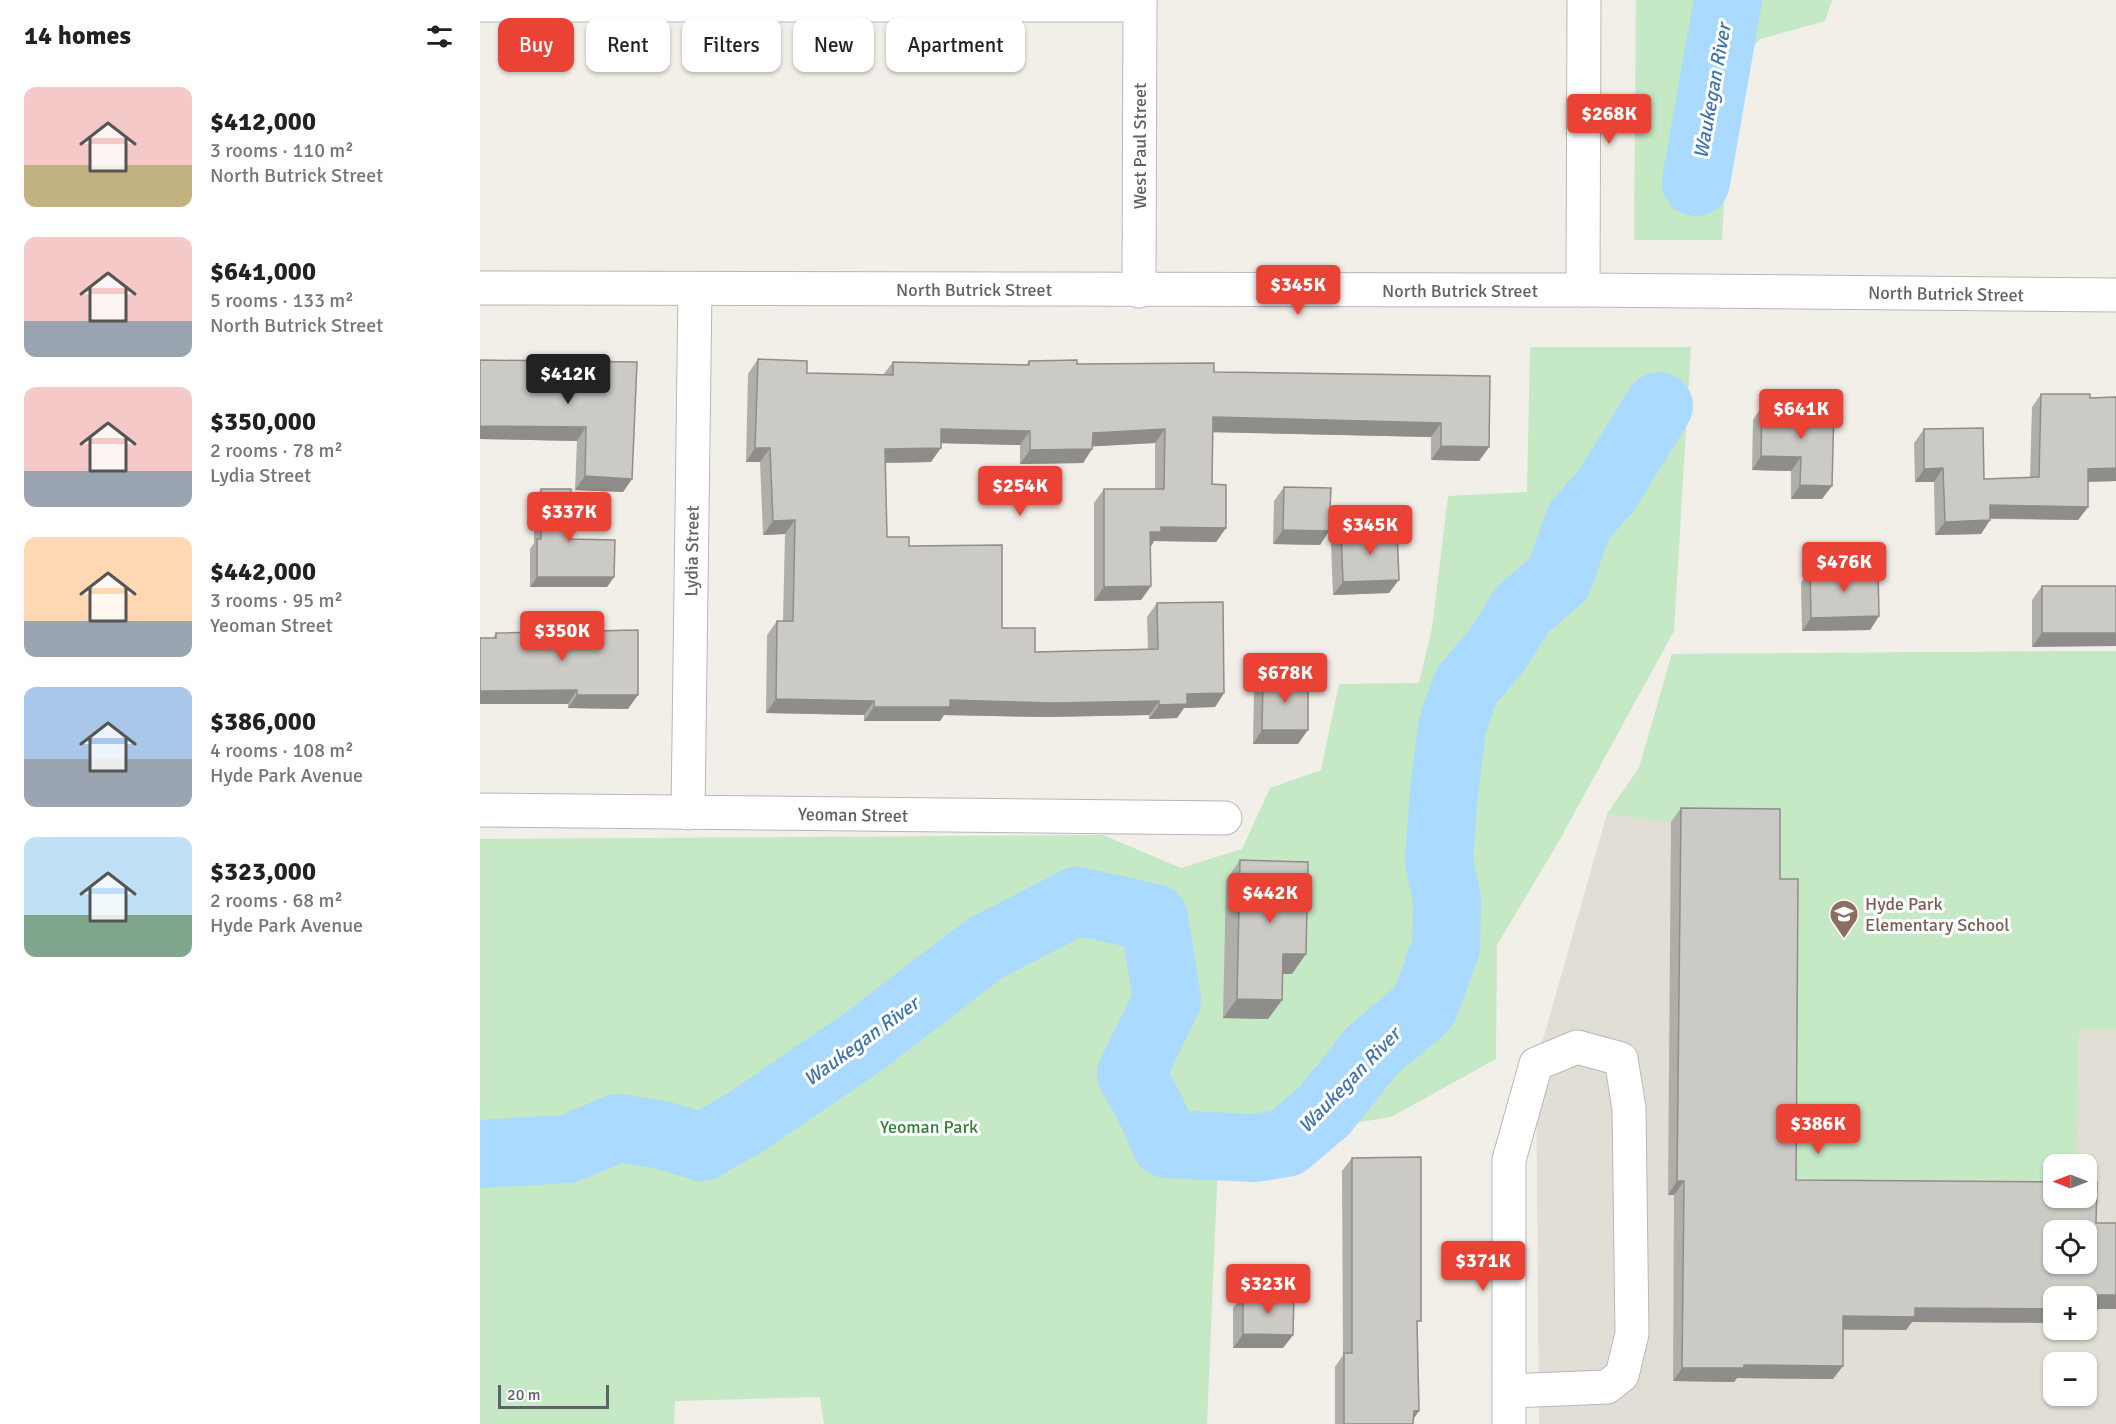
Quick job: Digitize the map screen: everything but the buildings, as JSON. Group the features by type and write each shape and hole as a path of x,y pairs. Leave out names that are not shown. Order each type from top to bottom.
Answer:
{"street":[{"path":"1583,290 1584,0"},
{"path":"480,5 1140,2"},
{"name":"West Paul Street","path":"1139,291 1140,2"},
{"name":"North Butrick Street","path":"480,288 1139,291 1583,290 2116,295"},
{"name":"Lydia Street","path":"688,813 695,289"},
{"name":"Yeoman Street","path":"480,810 1225,818"},
{"path":"1509,1391 1607,1387 1622,1375 1632,1334 1629,1108 1622,1059 1577,1047 1536,1064 1509,1160 1509,1391 1509,1424"}],"shaded area":[{"name":"Hyde Park Elementary School","path":"2116,651 2116,1424 1539,1424 1536,1064 1607,814 1639,768 1672,654"}],"green space":[{"path":"1636,0 1832,0 1825,21 1760,39 1731,69 1722,240 1634,240"},
{"name":"Yeoman Park","path":"1530,347 1691,347 1674,631 1559,841 1497,945 1496,1059 1391,1117 1323,1128 1301,1148 1218,1162 1207,1424 824,1424 820,1397 675,1401 674,1424 480,1424 480,839 1103,835 1181,868 1242,849 1270,788 1321,770 1339,684 1419,683 1432,628 1448,496 1527,492"},
{"path":"2116,651 2116,1030 2079,1030 2076,1154 2043,1154 2043,1195 1786,1193 1671,822 1607,814 1639,768 1672,654"}],"waterway":[{"name":"Waukegan River","path":"1696,182 1728,0"},
{"name":"Waukegan River","path":"480,1154 568,1149 618,1128 662,1135 702,1147 746,1122 863,1042 984,949 1077,901 1154,918 1167,1000 1131,1074 1166,1144 1255,1148 1286,1143 1324,1111 1372,1051 1424,1007 1446,947 1447,901 1439,860 1444,792 1452,727 1466,686 1497,650 1522,610 1559,578 1579,521 1606,491 1659,406"}],"place":[{"name":"Hyde Park Elementary School","path":"1844,940"}]}
